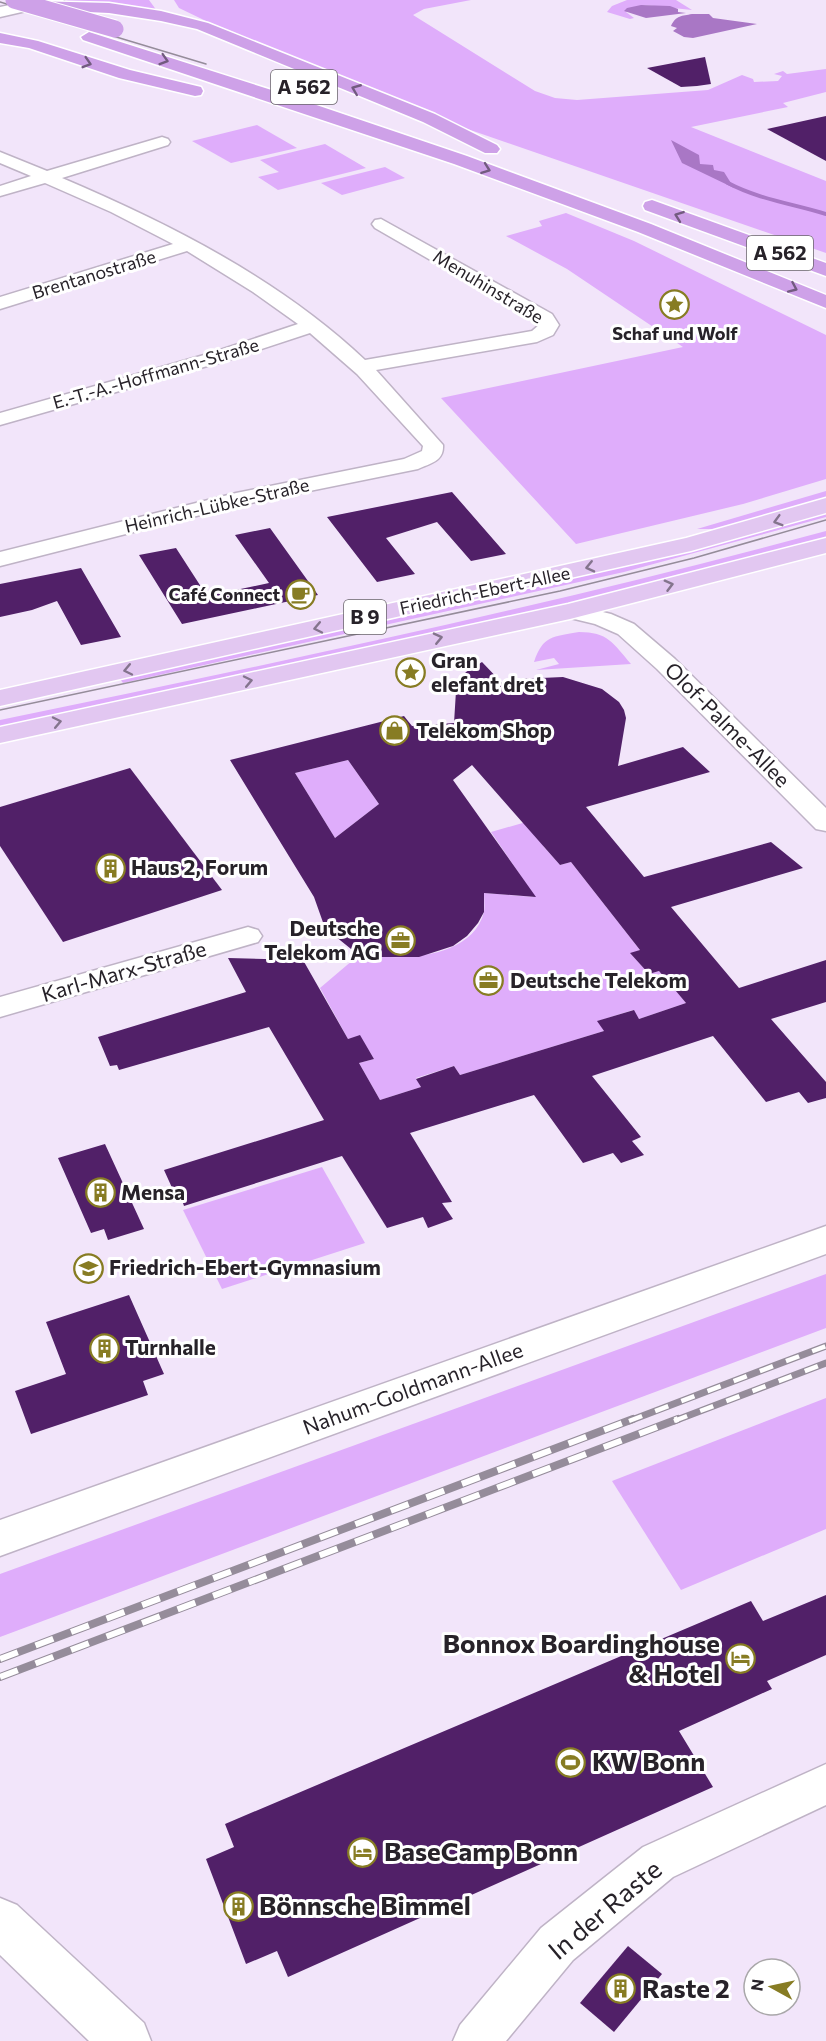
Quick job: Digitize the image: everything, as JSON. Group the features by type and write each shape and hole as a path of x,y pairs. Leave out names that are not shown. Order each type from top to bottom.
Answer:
{"highway":[{"path":"160,0 166,9 202,26 254,45 429,118 491,149"},
{"path":"11,5 109,8 161,16 202,26"},
{"path":"11,5 115,29 202,55"},
{"path":"11,5 7,20 9,26 16,35 32,44"},
{"name":"A 562","path":"11,5 88,36 393,135 654,231 826,302"},
{"path":"0,38 32,44 125,74 393,135"},
{"name":"A 562","path":"323,94 513,157"},
{"name":"A 562","path":"634,200 826,270"},
{"path":"654,231 813,318"},
{"path":"734,236 826,260"}],"main road":[{"path":"11,5 56,0"},
{"name":"Friedrich-Ebert-Allee","path":"0,698 691,544 826,505"},
{"name":"Friedrich-Ebert-Allee","path":"0,735 570,611 826,545"},
{"name":"Nahum-Goldmann-Allee","path":"0,1538 826,1240"},
{"path":"0,1922 126,2041"}],"street":[{"path":"0,191 162,141"},
{"path":"0,157 117,208 188,245 256,285 312,326 360,367"},
{"name":"Menuhinstraße","path":"360,367 537,336 546,331 549,325 545,318 381,224"},
{"name":"Brentanostraße","path":"0,303 188,245"},
{"name":"E.-T.-A.-Hoffmann-Straße","path":"0,419 218,357 312,326"},
{"name":"Heinrich-Lübke-Straße","path":"0,559 236,500 410,464 433,454 434,445 360,367"},
{"path":"626,629 627,612 633,595"},
{"name":"Olof-Palme-Allee","path":"570,611 603,619 626,629 666,664 826,823"},
{"name":"Karl-Marx-Straße","path":"0,1007 248,936"},
{"name":"In der Raste","path":"476,2041 556,1944 658,1862 826,1784"}],"shaded area":[{"path":"68,0 149,0 157,11 57,3"},
{"path":"174,0 471,0 424,9 413,15 535,91 555,98 577,100 708,90 742,75 753,79 754,82 778,81 782,76 774,74 783,71 787,74 826,69 826,92 783,103 788,107 691,127 826,181 826,253 453,124 206,21 179,8"},
{"path":"627,0 676,0 692,10 645,5 626,12 634,18 630,19 607,12 612,6"},
{"path":"641,5 670,6 678,9 678,12 686,13 646,18 624,11 627,8"},
{"path":"692,14 709,14 713,18 757,24 693,38 684,37 673,31 677,28 671,26 675,20"},
{"path":"257,125 297,148 231,163 192,141"},
{"path":"671,140 699,155 700,164 713,165 714,170 724,172 734,188 682,163"},
{"path":"325,144 366,168 278,190 258,177 279,172 260,160"},
{"path":"385,167 405,178 342,195 321,183"},
{"path":"566,213 634,241 826,335 826,479 743,504 576,544 441,398 683,347 567,269 506,236 542,226 539,221"},
{"path":"826,491 826,500 725,529 697,529"},
{"path":"826,512 826,517 624,572 123,683 120,679 619,568 693,550"},
{"path":"826,531 826,539 621,591 414,639 0,728 0,720 311,655 518,608"},
{"path":"579,632 597,634 609,640 631,664 536,670 559,664 554,658 534,662 545,642"},
{"path":"348,760 379,804 335,838 295,773"},
{"path":"533,820 544,847 560,865 571,862 640,950 631,954 649,974 659,971 686,1003 639,1019 633,1010 598,1021 604,1031 460,1075 454,1066 416,1078 421,1087 380,1100 359,1063 374,1059 360,1036 348,1039 320,988 360,954 393,957 431,954 465,940 477,928 484,912 484,893 535,897 491,832"},
{"path":"322,1167 365,1243 222,1289 183,1210"},
{"path":"826,1274 826,1328 0,1637 0,1574"},
{"path":"826,1398 826,1529 681,1590 612,1481"}],"building":[{"path":"705,57 711,84 681,87 647,68"},
{"path":"826,116 826,161 767,129"},
{"path":"452,492 506,554 471,561 437,522 386,538 415,574 377,582 327,517"},
{"path":"270,528 318,595 182,624 139,555 176,548 207,596 269,583 235,535"},
{"path":"81,568 121,637 81,645 57,601 32,610 0,617 0,584"},
{"name":"Deutsche Telekom AG","path":"482,662 503,684 519,679 563,677 602,689 619,702 626,718 618,766 683,747 710,772 586,807 644,877 771,842 803,868 671,907 739,988 826,960 826,1002 771,1019 826,1082 826,1098 808,1103 799,1092 766,1102 713,1036 592,1076 641,1137 632,1141 644,1155 621,1163 613,1153 583,1163 534,1095 410,1133 452,1202 442,1203 453,1219 428,1228 423,1217 387,1228 342,1156 184,1206 182,1200 178,1201 164,1170 324,1120 269,1027 119,1070 117,1065 110,1066 98,1037 246,992 228,958 303,960 348,1039 360,1035 374,1059 359,1063 380,1100 421,1087 416,1079 454,1066 460,1075 604,1031 597,1021 634,1010 639,1019 686,1003 659,971 649,974 630,953 640,950 571,862 560,865 472,765 453,780 536,897 484,893 484,912 467,936 453,946 419,957 378,957 356,953 325,928 314,897 230,760 404,716 412,726 454,723 456,691 466,672","holes":["348,760 379,804 335,838 295,773"]},
{"name":"Haus 2, Forum","path":"130,768 222,890 63,942 0,846 0,807"},
{"name":"Mensa","path":"105,1144 144,1229 108,1240 104,1229 91,1233 58,1158"},
{"name":"Turnhalle","path":"129,1295 164,1374 143,1381 148,1395 31,1434 15,1391 66,1374 46,1322"},
{"path":"826,1595 826,1655 767,1681 772,1689 679,1731 713,1787 288,1977 277,1951 246,1964 206,1859 234,1847 225,1824 751,1601 763,1621"},
{"name":"Raste 2","path":"628,1946 662,1974 614,2032 580,2003"}],"waterway":[{"path":"728,183 763,197 826,214"}],"tram line":[{"path":"0,2 206,64"},
{"path":"0,710 560,591 694,558 826,520"}],"railway":[{"path":"629,1421 826,1346"},
{"path":"674,1421 826,1363"},
{"path":"0,1659 633,1419"},
{"path":"0,1677 678,1419"}],"place":[{"name":"Schaf und Wolf","path":"675,305"},
{"name":"Café Connect","path":"301,595"},
{"name":"Gran elefant dret","path":"410,673"},
{"name":"Telekom Shop","path":"395,731"},
{"name":"Haus 2, Forum","path":"110,868"},
{"name":"Deutsche Telekom AG","path":"401,941"},
{"name":"Deutsche Telekom","path":"489,981"},
{"name":"Mensa","path":"100,1193"},
{"name":"Friedrich-Ebert-Gymnasium","path":"88,1268"},
{"name":"Turnhalle","path":"104,1348"},
{"name":"Bonnox Boardinghouse & Hotel","path":"741,1659"},
{"name":"KW Bonn","path":"571,1762"},
{"name":"BaseCamp Bonn","path":"363,1852"},
{"name":"Bönnsche Bimmel","path":"238,1906"},
{"name":"Raste 2","path":"621,1989"}]}
